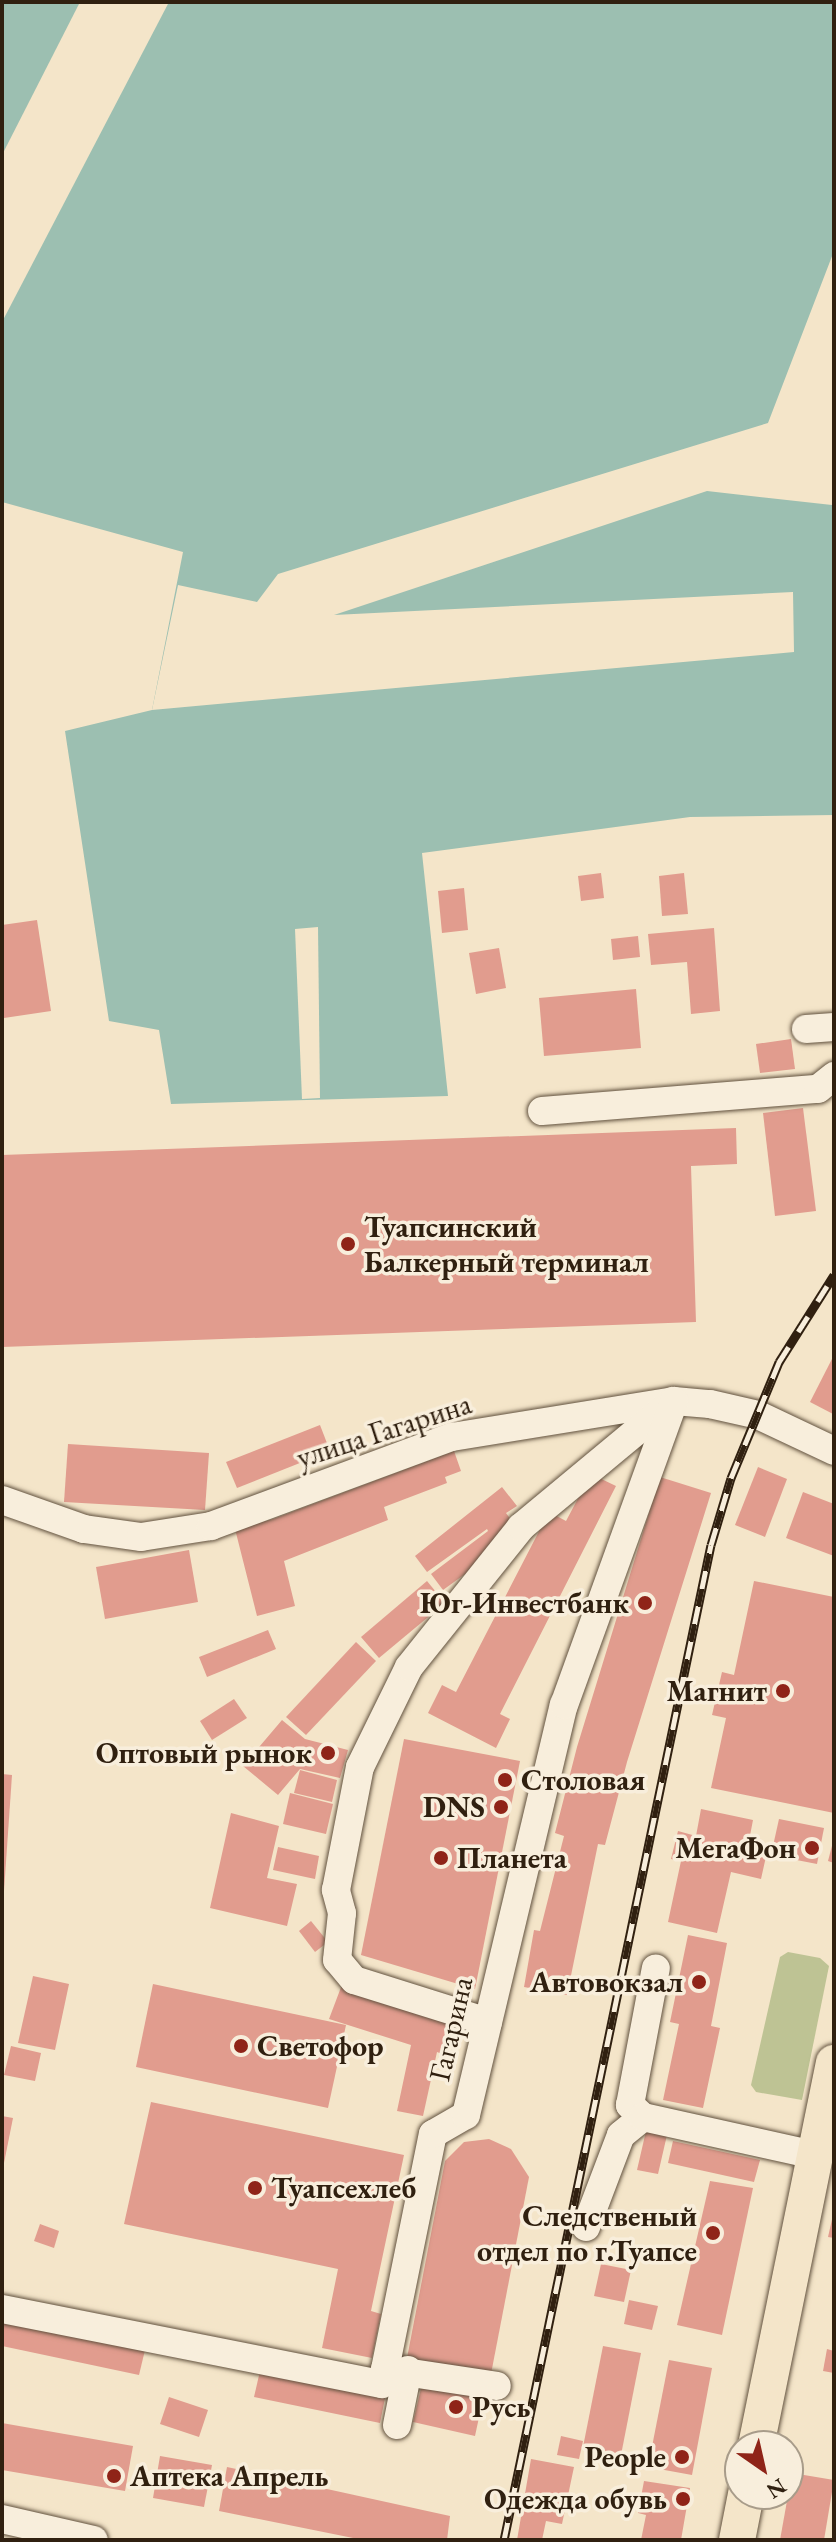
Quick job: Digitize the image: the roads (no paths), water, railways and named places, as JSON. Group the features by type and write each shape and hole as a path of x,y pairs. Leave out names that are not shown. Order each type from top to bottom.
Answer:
{"main road":[{"path":"759,2430 834,2063"},
{"path":"737,2540 743,2510"}],"street":[{"path":"806,1029 834,1027"},
{"path":"542,1111 818,1089 834,1076"},
{"path":"488,2022 354,1980 342,1971 337,1960 342,1913 336,1890 360,1767 409,1667 521,1527 674,1401"},
{"name":"улица Гагарина","path":"2,1500 84,1529 141,1537 155,1535 211,1526 452,1437 674,1401 710,1404 758,1415 834,1451"},
{"name":"Гагарина","path":"397,2425 397,2369 433,2134 466,2115 564,1705 674,1401"},
{"path":"656,1968 630,2105 643,2117 815,2155"},
{"path":"586,2227 621,2135 643,2117"},
{"path":"2,2309 382,2384 397,2369 497,2386"},
{"path":"2,2519 94,2540"}],"railway":[{"path":"504,2540 711,1545 731,1478 779,1362 834,1275"}],"place":[{"name":"Туапсинский Балкерный терминал","path":"348,1244"},
{"name":"Юг-Инвестбанк","path":"645,1603"},
{"name":"Магнит","path":"783,1691"},
{"name":"Оптовый рынок","path":"328,1753"},
{"name":"Столовая","path":"505,1780"},
{"name":"DNS","path":"501,1807"},
{"name":"МегаФон","path":"812,1848"},
{"name":"Планета","path":"441,1858"},
{"name":"Автовокзал","path":"699,1982"},
{"name":"Светофор","path":"241,2046"},
{"name":"Туапсехлеб","path":"255,2188"},
{"name":"Следственый отдел по г.Туапсе","path":"713,2233"},
{"name":"Русь","path":"456,2407"},
{"name":"People","path":"682,2457"},
{"name":"Аптека Апрель","path":"114,2476"},
{"name":"Одежда обувь","path":"683,2499"}]}
